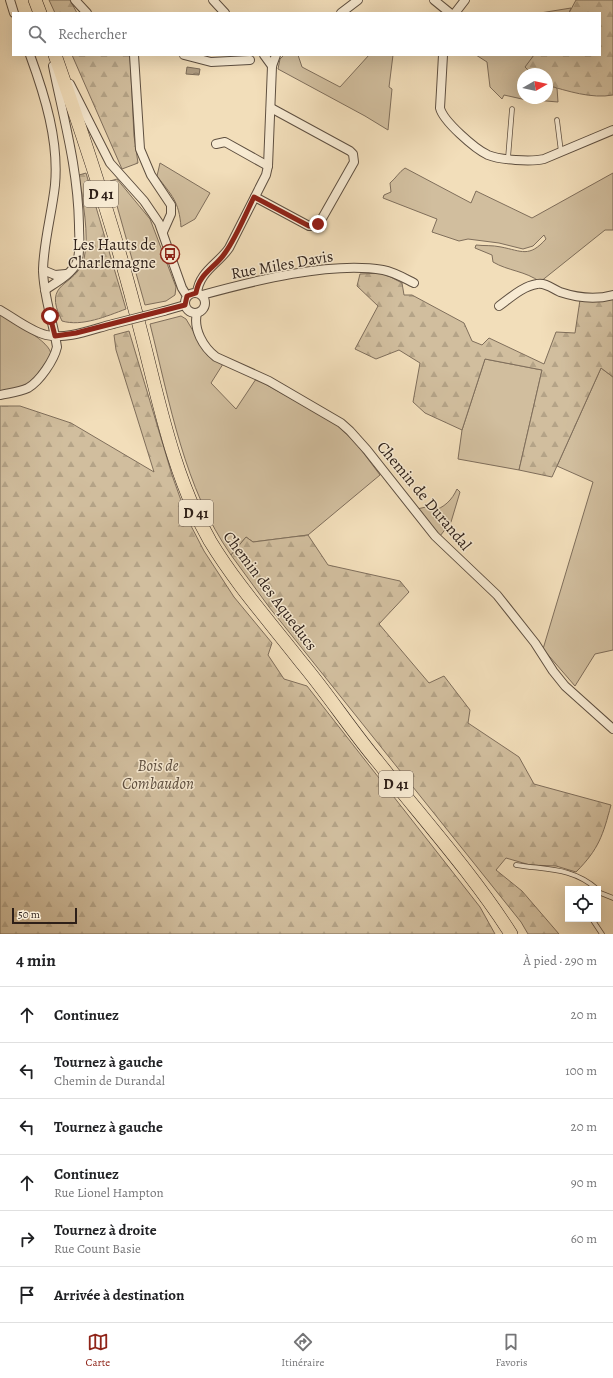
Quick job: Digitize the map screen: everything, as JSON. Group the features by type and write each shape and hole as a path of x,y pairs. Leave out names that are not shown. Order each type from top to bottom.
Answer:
{"main road":[{"path":"35,0 40,12"},
{"name":"Chemin des Aqueducs","path":"54,56 90,157 129,285 177,464 192,503 210,540 255,605 304,664 368,751 491,902 511,934"}],"street":[{"path":"10,0 14,12"},
{"path":"75,0 87,12"},
{"path":"213,0 224,12"},
{"path":"342,12 358,0"},
{"path":"434,0 449,12"},
{"path":"456,12 465,0"},
{"path":"0,395 24,389 34,384 55,354 57,347 45,290 43,270 49,215 55,186 55,147 52,128 30,56"},
{"path":"45,290 74,267 77,261 79,246 79,205 72,151 54,56"},
{"path":"54,56 110,163 150,209 163,232 182,288 187,296 185,305 189,312 197,313 204,307 205,301 199,294 197,286 203,275 224,255 229,248 266,175 268,166 272,66 276,56"},
{"path":"134,56 138,142 151,175 171,205 171,214 163,232"},
{"path":"188,56 211,62 250,60"},
{"path":"265,56 272,66"},
{"path":"443,56 440,108 442,115 453,127 483,151 492,156 540,160 613,130"},
{"path":"254,197 309,226 316,226 320,222 354,162 350,151 271,108"},
{"path":"216,144 225,142 268,166"},
{"name":"Rue Miles Davis","path":"199,294 336,267 382,270 414,283"},
{"path":"43,270 55,275 67,274"},
{"path":"500,306 520,291 537,284 542,284 560,292 581,297 593,298 613,295"},
{"path":"187,296 199,294"},
{"path":"0,310 38,332 55,336 76,333 185,305"},
{"name":"Chemin de Durandal","path":"197,313 196,326 209,352 269,381 322,411 341,423 350,431 367,450 435,536 496,595 535,643 553,671 565,686 613,729"}],"lane":[{"path":"508,158 512,108"},
{"path":"557,120 561,152"},
{"path":"516,865 557,869 583,879 592,886"},
{"path":"601,892 613,898"},
{"path":"594,922 602,934"}],"green space":[{"path":"49,0 70,0 76,12 55,12"},
{"path":"576,0 613,0 613,95 588,95 553,87 553,68 525,67 533,56 601,56 601,12 570,12"},
{"path":"571,8 569,12 546,12"},
{"path":"72,56 130,56 134,136 138,163 122,169"},
{"path":"283,56 298,56 302,67 340,87 368,56 393,56 389,87 392,89 388,130 278,69 280,59"},
{"path":"478,56 533,56 526,67 527,68 517,68 517,98 504,95 502,99 490,87 487,62"},
{"path":"553,87 557,88 558,102 553,102"},
{"path":"160,163 210,193 195,219 181,227 179,211 174,199 157,176"},
{"path":"405,168 471,203 476,191 532,218 613,173 613,230 605,230 540,282 535,278 493,262 492,255 475,248 476,245 491,246 525,252 535,249 540,245 546,239 544,235 533,246 523,249 499,243 468,239 459,241 432,232 437,219 383,198 384,195 391,192 390,183"},
{"path":"86,173 126,309 94,320 78,323 62,321 55,298 62,286 80,268 84,259 86,249 86,228 79,175"},
{"path":"117,179 150,219 176,287 175,295 166,301 145,305 110,181"},
{"path":"383,273 402,283 404,295 412,295 464,323 472,341 482,345 489,338 544,364 556,332 575,333 580,300 613,298 613,377 601,368 552,477 519,470 542,370 485,359 462,430 425,413 413,402 420,363 399,350 376,359 355,349 378,306 357,286 360,274"},
{"path":"0,314 38,338 50,350 51,355 33,380 22,388 0,392"},
{"path":"181,316 186,319 208,356 223,364 211,383 236,409 256,379 335,423 356,443 380,475 308,535 253,542 246,537 231,555 201,502 190,473 180,444 150,324"},
{"name":"Bois de Combaudon","path":"129,331 172,475 188,520 204,551 234,597 272,643 268,655 284,679 307,686 480,907 495,934 0,934 0,406 20,406 71,423 154,472 116,350 114,335"},
{"path":"485,359 542,370 519,470 458,459 462,430"},
{"path":"601,368 613,377 613,650 595,654 575,686 543,649 593,482 557,466"},
{"path":"457,489 460,492 451,522 440,536 417,509 426,507 432,511 444,506 453,497"},
{"path":"308,535 328,565 400,581 409,592 379,624 429,683 444,676 470,710 468,723 519,757 534,784 611,805 595,849 576,872 556,866 530,865 506,858 496,870 522,891 559,934 528,934 521,922 269,607 231,555 246,537 253,542"}],"water":[{"path":"187,67 200,69 199,75 186,74"}],"place":[{"name":"Les Hauts de Charlemagne","path":"170,254"}],"route":[{"path":"50,316 55,336 76,333 185,305 184,302 187,296 196,293 197,286 206,270 226,253 254,197 309,226 316,226 318,224"}]}
